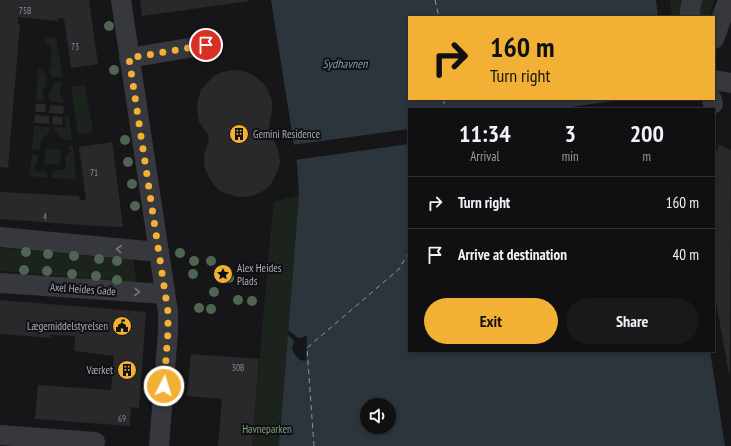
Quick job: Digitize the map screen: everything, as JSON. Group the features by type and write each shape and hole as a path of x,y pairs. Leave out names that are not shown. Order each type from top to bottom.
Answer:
{"street":[{"path":"121,0 168,312 168,332 158,446"},
{"path":"690,16 692,0"},
{"path":"715,36 728,0"},
{"path":"130,65 206,45"},
{"path":"130,65 177,63"},
{"path":"715,80 731,82"},
{"path":"0,237 158,252"},
{"name":"Axel Heides Gade","path":"0,283 165,294"},
{"path":"0,435 96,442"}],"green space":[{"path":"670,0 684,0 683,16 672,16"},
{"path":"700,0 714,0 709,16 697,16"},
{"path":"44,37 56,38 63,77 53,78 50,73 52,65 50,57 52,50 49,45 45,43"},
{"path":"38,68 45,73 47,78 46,85 42,92 45,101 36,100"},
{"path":"61,82 60,93 65,103 50,101 48,96 52,90 53,83"},
{"path":"85,85 93,132 78,135 71,87"},
{"path":"65,117 69,117 72,140 66,141 59,137 53,127 65,128"},
{"path":"34,126 50,127 49,133 41,141 40,150 32,149"},
{"path":"73,145 76,180 52,178 52,173 54,170 63,170 66,167 65,158 70,151 68,146"},
{"path":"46,148 61,150 60,165 44,164"},
{"path":"32,154 38,155 38,160 34,166 34,170 38,172 47,172 48,178 29,176"},
{"name":"Havneparken","path":"299,195 279,446 252,446 274,202"},
{"path":"0,248 112,258 133,256 137,286 115,285 115,280 0,271"}],"water":[{"name":"Sydhavnen","path":"271,0 656,0 658,16 408,16 408,100 671,100 673,108 408,108 408,352 710,352 725,446 279,446 299,195 297,164"}],"pier":[{"path":"621,100 673,100 675,108 562,108"},
{"path":"408,129 408,144 295,160 292,145"},
{"path":"288,330 298,338 307,336 306,361 300,360 295,355 292,349 294,341 288,335"}],"building":[{"path":"0,0 89,0 98,64 71,68 64,18 58,18 58,21 18,17 18,24 20,24 8,168 0,167"},
{"path":"140,0 249,0 249,1 142,16"},
{"name":"Gemini Residence","path":"232,70 251,74 265,85 272,101 269,128 279,153 280,162 278,170 270,186 255,195 246,197 237,197 220,191 209,177 205,169 204,160 205,151 209,141 208,135 199,122 197,109 201,90 207,83 214,76"},
{"path":"36,104 46,104 45,112 35,112"},
{"path":"50,105 64,106 63,114 49,113"},
{"path":"35,115 49,116 49,124 34,123"},
{"path":"53,116 63,117 62,125 52,124"},
{"path":"112,142 123,227 0,219 0,192 79,196 80,200 86,200 79,147"},
{"path":"718,144 731,150 730,379 715,297 715,149 718,151"},
{"path":"0,300 146,312 139,408 131,407 130,426 35,419 38,385 111,390 114,356 74,351 75,336 51,335 51,338 0,334"},
{"path":"191,354 259,359 252,446 218,446 222,399 187,396"}],"ferry route":[{"path":"435,0 439,16"},
{"path":"444,100 444,108"},
{"path":"314,446 307,348 399,269 408,254"}],"place":[{"name":"Gemini Residence","path":"239,134"},
{"name":"Alex Heides Plads","path":"223,274"},
{"name":"Lægemiddelstyrelsen","path":"122,326"},
{"name":"Værket","path":"127,370"}],"route":[{"path":"164,386 168,312 129,58 206,45"}]}
